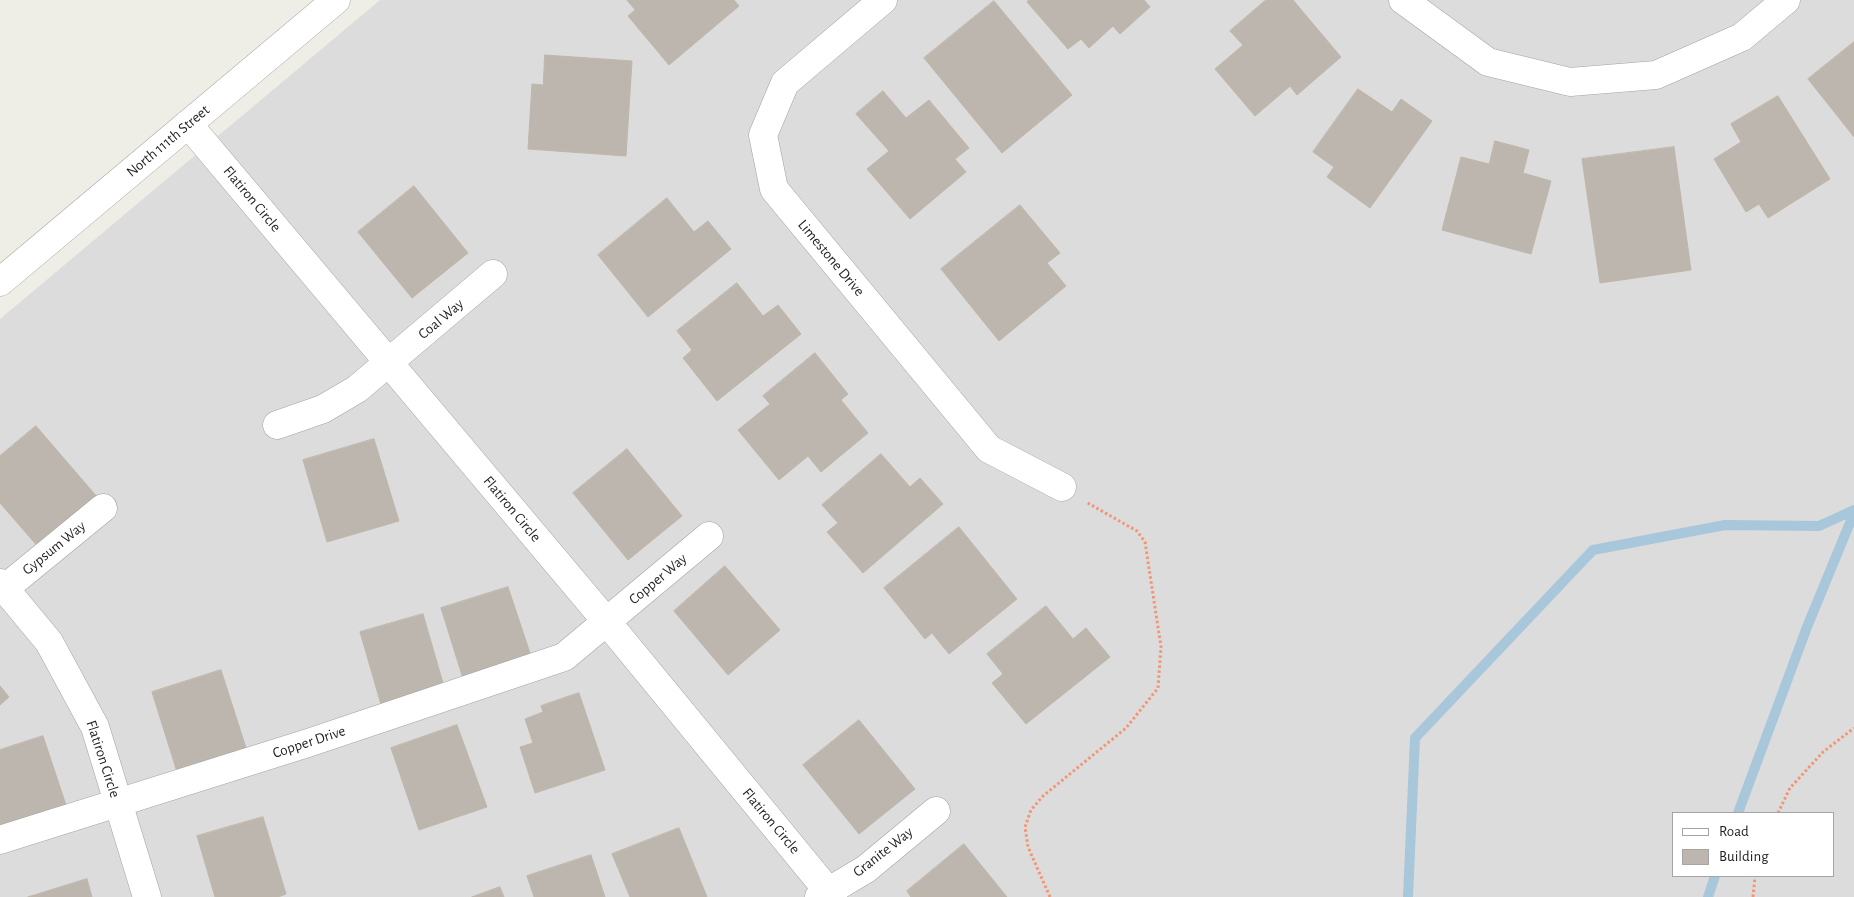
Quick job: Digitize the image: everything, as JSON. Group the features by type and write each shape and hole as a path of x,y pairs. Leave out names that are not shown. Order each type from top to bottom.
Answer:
{"street":[{"name":"North 111th Street","path":"0,282 336,0"},
{"name":"Limestone Drive","path":"883,0 785,83 763,135 774,189 989,449 1062,487"},
{"path":"1403,0 1488,62 1570,82 1656,76 1742,37 1786,0"},
{"name":"Flatiron Circle","path":"188,124 607,622 827,895"},
{"name":"Coal Way","path":"276,425 323,409 357,389 493,274"},
{"name":"Gypsum Way","path":"2,586 103,508"},
{"name":"Copper Way","path":"607,622 709,536"},
{"name":"Flatiron Circle","path":"2,586 49,642 95,727 148,897"},
{"name":"Copper Drive","path":"0,840 308,743 564,657 607,622"},
{"name":"Granite Way","path":"827,895 866,869 936,811"}],"path":[{"path":"1050,897 1028,847 1025,827 1031,810 1132,721 1158,688 1161,646 1145,542 1137,531 1124,526 1062,487"},
{"path":"1778,812 1790,788 1823,752 1854,728"},
{"path":"1753,897 1755,877"}],"shaded area":[{"path":"380,0 1854,0 1854,897 0,897 0,319"}],"building":[{"path":"627,0 734,0 739,6 669,65 628,16 635,10"},
{"path":"1029,0 1144,0 1150,7 1120,34 1113,26 1089,48 1081,39 1068,49 1027,2"},
{"path":"1266,0 1293,0 1341,57 1297,95 1290,86 1255,116 1215,69 1243,45 1230,31"},
{"path":"994,1 1072,95 1002,153 924,58"},
{"path":"1854,42 1854,137 1808,79"},
{"path":"545,55 632,61 626,156 528,149 532,84 543,85"},
{"path":"1358,89 1392,112 1401,99 1432,121 1370,208 1327,177 1334,167 1313,152"},
{"path":"883,91 906,118 929,100 969,148 955,159 966,172 910,219 867,169 889,151 856,114"},
{"path":"1778,96 1830,179 1768,218 1759,204 1746,212 1714,159 1741,142 1731,124"},
{"path":"1495,141 1529,150 1523,173 1551,181 1531,254 1442,230 1461,157 1489,164"},
{"path":"1674,147 1691,270 1600,283 1582,159"},
{"path":"414,186 468,253 412,298 358,232"},
{"path":"667,198 694,232 708,221 731,249 648,317 598,255"},
{"path":"1020,205 1060,253 1047,263 1066,286 999,341 941,269"},
{"path":"737,283 763,316 778,305 801,334 717,401 683,358 692,350 677,331"},
{"path":"815,353 848,394 841,400 868,433 821,472 808,456 779,480 738,430 770,404 763,396"},
{"path":"36,426 98,498 40,549 0,503 0,456"},
{"path":"374,439 399,521 327,542 303,460"},
{"path":"627,449 682,516 628,560 573,493"},
{"path":"881,454 910,487 920,478 943,504 863,573 827,532 838,523 822,505"},
{"path":"959,527 1017,599 949,654 932,633 925,639 884,588"},
{"path":"725,566 780,630 728,675 674,611"},
{"path":"508,587 533,662 465,685 441,608"},
{"path":"1046,606 1073,639 1086,628 1110,657 1026,724 992,683 1003,674 987,654"},
{"path":"423,614 445,690 382,708 360,632"},
{"path":"221,670 248,754 178,775 152,692"},
{"path":"0,686 9,697 0,705"},
{"path":"579,693 605,770 535,793 520,747 533,743 525,719 543,712 541,706"},
{"path":"859,720 915,789 859,834 803,765"},
{"path":"457,725 487,807 419,830 391,748"},
{"path":"43,736 67,808 0,830 0,750"},
{"path":"263,817 286,894 278,897 215,897 197,836"},
{"path":"679,828 707,897 630,897 612,854"},
{"path":"964,844 1007,897 911,897 907,891"},
{"path":"591,855 605,897 534,897 527,876"},
{"path":"87,879 92,897 28,897"},
{"path":"500,887 504,897 472,897"}],"waterway":[{"path":"1408,897 1415,738 1593,550 1725,525 1819,526 1854,510"},
{"path":"1738,812 1807,627 1854,513"},
{"path":"1708,897 1715,877"}]}
